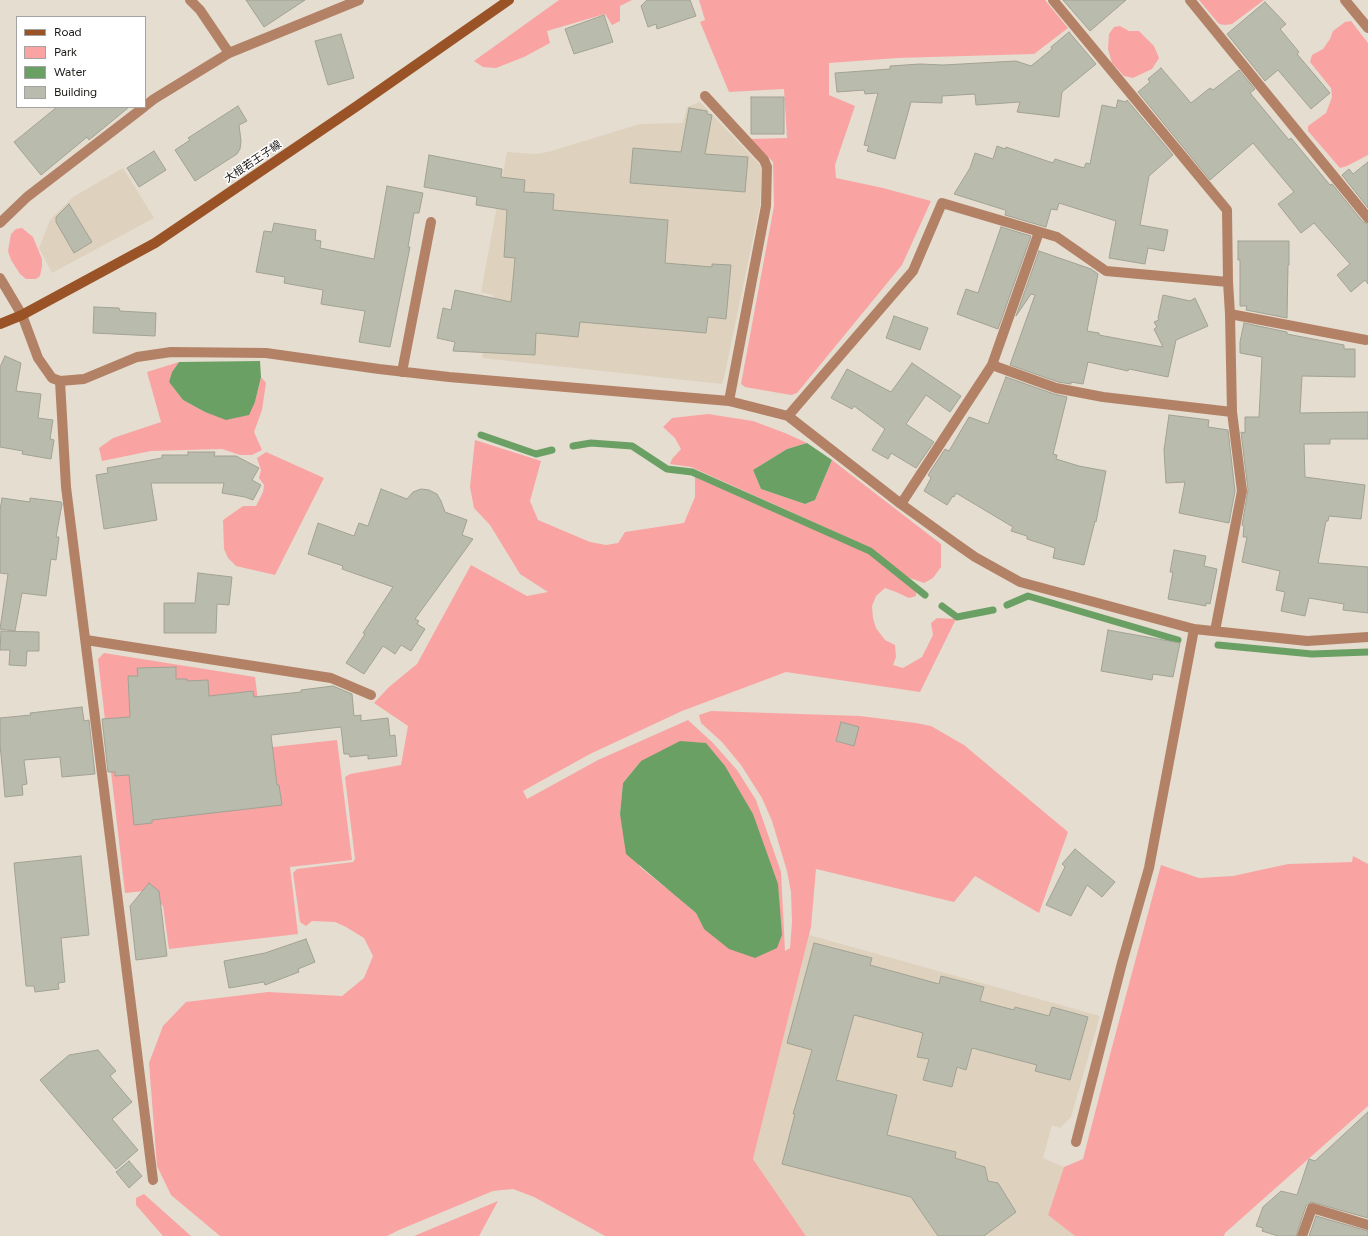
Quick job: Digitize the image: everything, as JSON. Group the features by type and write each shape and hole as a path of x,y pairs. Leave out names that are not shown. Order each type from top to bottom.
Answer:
{"street":[{"path":"190,0 200,10 229,53"},
{"path":"146,105 229,53 359,0"},
{"name":"大根若王子線","path":"0,324 22,316 155,243 351,110 508,0"},
{"path":"1053,0 1226,210 1232,412 1242,491 1215,631"},
{"path":"1190,0 1368,218"},
{"path":"1345,0 1368,28"},
{"path":"705,96 764,160 767,167 766,206 729,401"},
{"path":"0,222 27,197 143,108"},
{"path":"788,416 913,270 942,203 1057,237 1106,271 1228,282"},
{"path":"402,372 431,222"},
{"path":"901,504 992,365 1039,232"},
{"path":"0,278 22,316 38,358 52,378 60,381 84,379 137,357 171,352 266,353 449,377 729,401 788,416 901,504 975,557 1020,582 1194,629 1307,641 1368,637"},
{"path":"1230,314 1367,340"},
{"path":"992,365 1056,388 1103,397 1232,412"},
{"path":"60,381 66,487 153,1180"},
{"path":"1076,1142 1122,963 1149,868 1194,629"},
{"path":"86,640 331,678 371,695"},
{"path":"1302,1236 1312,1208 1368,1225"}],"shaded area":[{"path":"700,102 762,167 760,205 722,384 482,358 493,295 481,292 507,152 535,154 548,152 640,124 683,123 687,107"},
{"path":"123,168 154,218 52,273 39,248 50,220 73,197"},
{"path":"809,935 1100,1016 1071,1117 1060,1128 1052,1125 1043,1158 1064,1167 1048,1215 1075,1236 806,1236 753,1159"}],"green space":[{"path":"559,0 632,0 620,6 620,21 612,25 605,14 547,31 550,43 524,57 496,68 483,67 474,61"},
{"path":"699,0 1045,0 1068,28 1034,54 897,58 829,63 829,95 855,106 835,165 836,178 883,188 931,201 902,265 797,393 791,395 745,387 741,384 774,206 773,162 750,139 787,138 784,89 729,92 700,22 705,20"},
{"path":"1199,0 1264,0 1232,24 1225,25 1219,24"},
{"path":"1351,21 1368,43 1368,155 1340,168 1308,131 1308,126 1326,113 1332,97 1331,88 1310,62 1312,55 1323,49 1330,39 1333,31 1345,22"},
{"path":"1120,26 1129,31 1139,31 1154,46 1159,58 1152,69 1133,78 1124,76 1112,63 1108,49 1109,34 1114,27"},
{"path":"22,228 33,237 42,259 40,276 36,279 26,279 20,274 11,260 8,251 11,234 16,229"},
{"path":"179,362 172,372 169,382 183,400 205,412 255,402 261,377 266,383 262,410 254,432 262,450 252,455 240,455 222,449 151,451 102,461 99,448 113,438 161,422 147,372"},
{"path":"708,414 753,421 807,443 787,449 753,470 761,489 805,504 815,500 832,460 941,544 941,567 933,578 924,583 907,577 871,548 691,467 670,464 672,459 681,449 675,438 663,427 672,418"},
{"path":"475,440 541,461 530,501 538,520 590,542 606,545 618,543 625,532 684,523 695,497 695,477 869,553 916,591 916,596 909,598 885,588 876,596 872,606 876,628 885,640 895,645 896,657 893,665 903,668 922,657 933,635 931,623 937,618 956,619 920,692 786,672 682,711 590,754 523,791 527,799 598,760 688,720 713,743 737,770 756,800 781,872 785,951 790,948 792,922 791,892 787,871 772,821 762,798 741,765 722,742 701,723 699,715 711,711 860,716 931,726 964,745 1068,832 1039,913 975,876 954,902 816,869 811,927 753,1159 806,1236 605,1236 534,1197 513,1189 493,1191 387,1236 220,1236 171,1195 157,1166 149,1063 163,1026 186,1002 268,992 342,996 364,978 373,956 364,938 335,922 312,921 306,926 300,922 293,873 297,869 353,862 355,859 345,777 350,774 401,765 408,726 374,703 389,687 417,664 471,565 527,596 548,592 520,574 490,525 474,508 470,487","holes":["641,761 704,929 696,913 640,867 620,814 623,783"]},
{"path":"266,452 324,478 275,575 236,566 228,558 224,549 223,520 243,506 256,506 263,492 264,485 259,478 261,470 257,458"},
{"path":"104,653 255,677 264,748 337,740 352,860 290,867 298,934 169,949 163,906 145,891 125,893 98,659"},
{"path":"1353,856 1368,864 1368,1106 1225,1233 1224,1236 1075,1236 1048,1215 1064,1167 1083,1159 1161,865 1199,878 1233,876 1288,864 1352,862"},
{"path":"144,1194 191,1236 163,1236 136,1205 136,1198"},
{"path":"498,1201 479,1236 414,1236"}],"water":[{"path":"260,361 261,377 255,402 249,415 226,420 205,412 183,400 169,382 172,372 179,362"},
{"path":"807,443 832,460 815,500 805,504 761,489 753,470 787,449"},
{"path":"680,741 706,743 725,766 753,814 778,884 782,935 777,948 755,958 729,949 704,929 696,913 626,854 620,814 623,783 641,761"}],"building":[{"path":"246,0 305,0 264,27"},
{"path":"647,0 690,0 696,16 657,29 656,24 648,27 641,6"},
{"path":"1063,0 1126,0 1090,31"},
{"path":"1265,2 1286,24 1280,29 1299,52 1297,54 1330,93 1311,109 1278,70 1265,81 1227,34"},
{"path":"604,15 613,42 574,54 565,29"},
{"path":"1069,32 1096,64 1062,92 1059,117 1017,112 1020,102 976,105 975,94 942,96 942,103 911,102 895,159 867,151 869,146 864,145 878,93 865,94 864,90 837,92 835,73 890,69 890,66 920,64 943,65 1016,61 1031,66 1052,49 1051,47"},
{"path":"341,34 354,78 328,85 315,41"},
{"path":"1161,68 1191,103 1210,88 1213,90 1239,70 1255,89 1250,93 1289,140 1291,138 1363,222 1368,224 1368,284 1365,280 1351,292 1337,275 1350,264 1314,223 1301,233 1278,204 1294,192 1253,143 1210,180 1138,92 1150,82 1148,79"},
{"path":"751,97 784,97 784,134 751,134"},
{"path":"1118,100 1126,102 1127,100 1173,155 1149,176 1140,225 1168,230 1164,251 1148,248 1145,264 1109,258 1116,221 1059,203 1057,210 1051,209 1046,227 1005,215 1005,210 954,194 970,168 975,153 993,159 997,146 1005,149 1006,147 1053,163 1055,159 1084,168 1086,163 1090,164 1102,105 1116,108"},
{"path":"238,106 247,121 239,125 241,141 240,149 237,154 195,181 175,150 190,140 188,138"},
{"path":"56,108 128,108 89,140 87,137 41,175 14,142"},
{"path":"689,108 707,111 707,114 712,115 705,154 748,157 745,192 630,183 633,148 681,152"},
{"path":"154,151 166,170 139,187 127,168"},
{"path":"429,155 502,169 501,177 525,180 524,192 554,194 553,210 668,220 665,263 712,267 712,264 731,265 726,319 708,317 706,333 580,322 578,337 536,333 535,355 453,351 455,342 437,338 443,308 451,310 455,290 511,302 515,258 504,257 507,210 476,205 477,197 424,187"},
{"path":"1368,162 1368,208 1342,175 1349,169 1353,174"},
{"path":"387,186 423,193 419,213 414,213 408,247 410,247 390,347 359,342 365,311 321,304 323,290 284,283 285,277 256,272 264,231 272,232 274,223 316,230 315,240 321,241 320,248 374,259"},
{"path":"69,204 92,242 74,253 56,222 56,217"},
{"path":"1001,227 1031,236 998,329 957,314 966,289 978,293"},
{"path":"1238,241 1289,241 1287,318 1246,310 1247,306 1240,306 1240,260 1238,260"},
{"path":"1039,251 1091,269 1098,274 1087,331 1099,333 1099,335 1163,347 1154,329 1157,327 1154,322 1159,320 1158,318 1163,295 1190,301 1195,298 1208,326 1176,340 1168,377 1129,369 1128,371 1088,362 1083,384 1071,382 1071,384 1058,382 1010,365 1035,295 1031,294 1016,316"},
{"path":"94,307 119,308 120,311 156,313 155,336 93,333"},
{"path":"894,316 928,328 920,350 886,338"},
{"path":"1244,323 1287,332 1287,334 1344,345 1344,349 1355,349 1355,377 1302,376 1300,413 1368,412 1368,439 1330,439 1330,444 1304,444 1305,477 1365,485 1361,519 1329,516 1328,521 1326,521 1318,563 1368,567 1368,613 1343,610 1344,604 1309,598 1305,616 1281,611 1285,592 1276,590 1280,571 1242,562 1247,537 1243,537 1244,526 1242,525 1248,490 1241,432 1245,433 1245,417 1259,417 1262,357 1240,353 1240,342"},
{"path":"5,356 21,363 16,391 41,394 38,418 53,420 50,439 54,440 51,459 22,454 23,451 0,447 0,367"},
{"path":"912,363 961,396 950,412 926,395 906,424 934,442 916,468 891,453 888,459 872,450 885,429 854,406 852,409 831,398 847,369 891,392"},
{"path":"1006,377 1067,397 1053,454 1057,455 1056,459 1079,466 1106,471 1096,522 1095,521 1084,565 1053,558 1055,548 1027,539 1027,536 1011,531 1013,527 956,493 947,505 924,491 931,478 928,475 945,449 949,451 969,417 988,424"},
{"path":"1169,415 1209,420 1208,427 1228,430 1235,491 1229,523 1179,513 1185,482 1166,483 1164,450"},
{"path":"188,452 215,452 214,456 236,456 259,468 252,480 261,485 253,500 222,493 224,483 151,483 157,520 104,529 96,475 108,473 107,468 162,458 162,455 188,455"},
{"path":"381,489 407,499 413,492 421,489 429,490 437,494 445,512 467,520 462,535 473,539 415,619 419,621 417,624 425,629 411,651 401,645 395,654 383,646 364,674 346,663 365,634 363,633 393,587 342,569 343,566 308,554 318,523 354,536 359,523 368,526"},
{"path":"2,498 30,502 30,498 61,502 62,504 56,537 59,537 56,560 51,559 46,596 22,593 15,631 0,629 8,574 0,573 0,510"},
{"path":"1174,550 1206,556 1204,566 1217,569 1210,604 1206,603 1206,606 1168,599 1173,572 1170,572"},
{"path":"198,573 232,577 229,605 217,604 216,633 164,633 164,603 195,603"},
{"path":"1108,630 1180,643 1173,677 1153,674 1152,680 1101,671"},
{"path":"1,631 39,632 39,651 27,651 26,666 9,665 10,650 0,650"},
{"path":"176,667 176,679 187,679 187,681 208,680 209,696 253,691 254,697 301,692 301,690 333,686 352,694 354,716 361,715 361,721 388,718 390,736 395,735 397,756 368,759 368,755 350,757 349,754 344,754 341,727 271,735 277,785 279,785 282,805 152,820 152,823 134,825 129,775 115,776 115,772 108,772 102,719 130,717 128,676 138,676 137,668"},
{"path":"82,707 84,721 89,720 95,774 62,777 60,757 24,760 27,784 22,785 23,795 5,797 0,744 0,718"},
{"path":"841,722 859,727 854,746 836,741"},
{"path":"1075,849 1115,882 1102,897 1087,885 1071,916 1046,905 1065,867 1062,864"},
{"path":"81,856 89,935 61,938 65,982 58,983 59,989 35,992 34,986 26,986 14,863"},
{"path":"149,883 159,891 167,956 136,960 130,906"},
{"path":"306,939 315,962 298,969 299,972 265,985 264,982 229,988 224,961 265,953"},
{"path":"814,943 872,958 870,965 939,984 941,976 984,987 980,1001 1014,1010 1015,1007 1049,1016 1052,1007 1088,1017 1070,1080 1035,1071 1037,1065 972,1048 966,1070 957,1067 952,1087 923,1080 929,1059 917,1057 923,1033 854,1015 836,1080 897,1095 887,1135 956,1152 955,1158 985,1167 988,1181 998,1183 1016,1212 984,1236 938,1236 911,1197 782,1164 795,1114 793,1114 812,1050 787,1043"},
{"path":"98,1050 116,1071 110,1076 132,1102 112,1119 138,1150 116,1169 40,1080 69,1055"},
{"path":"1368,1112 1368,1218 1311,1202 1306,1206 1296,1236 1278,1236 1262,1231 1263,1228 1256,1226 1263,1207 1281,1191 1297,1195 1309,1159 1315,1161"},
{"path":"129,1161 142,1176 129,1188 116,1172"},
{"path":"1316,1216 1368,1231 1368,1236 1309,1236"}],"waterway":[{"path":"481,435 536,454 552,450"},
{"path":"573,446 591,443 632,446 667,469 692,472 870,551 925,595"},
{"path":"1007,605 1028,596 1178,640"},
{"path":"942,606 957,617 993,610"},
{"path":"1218,645 1312,654 1368,652"}]}
